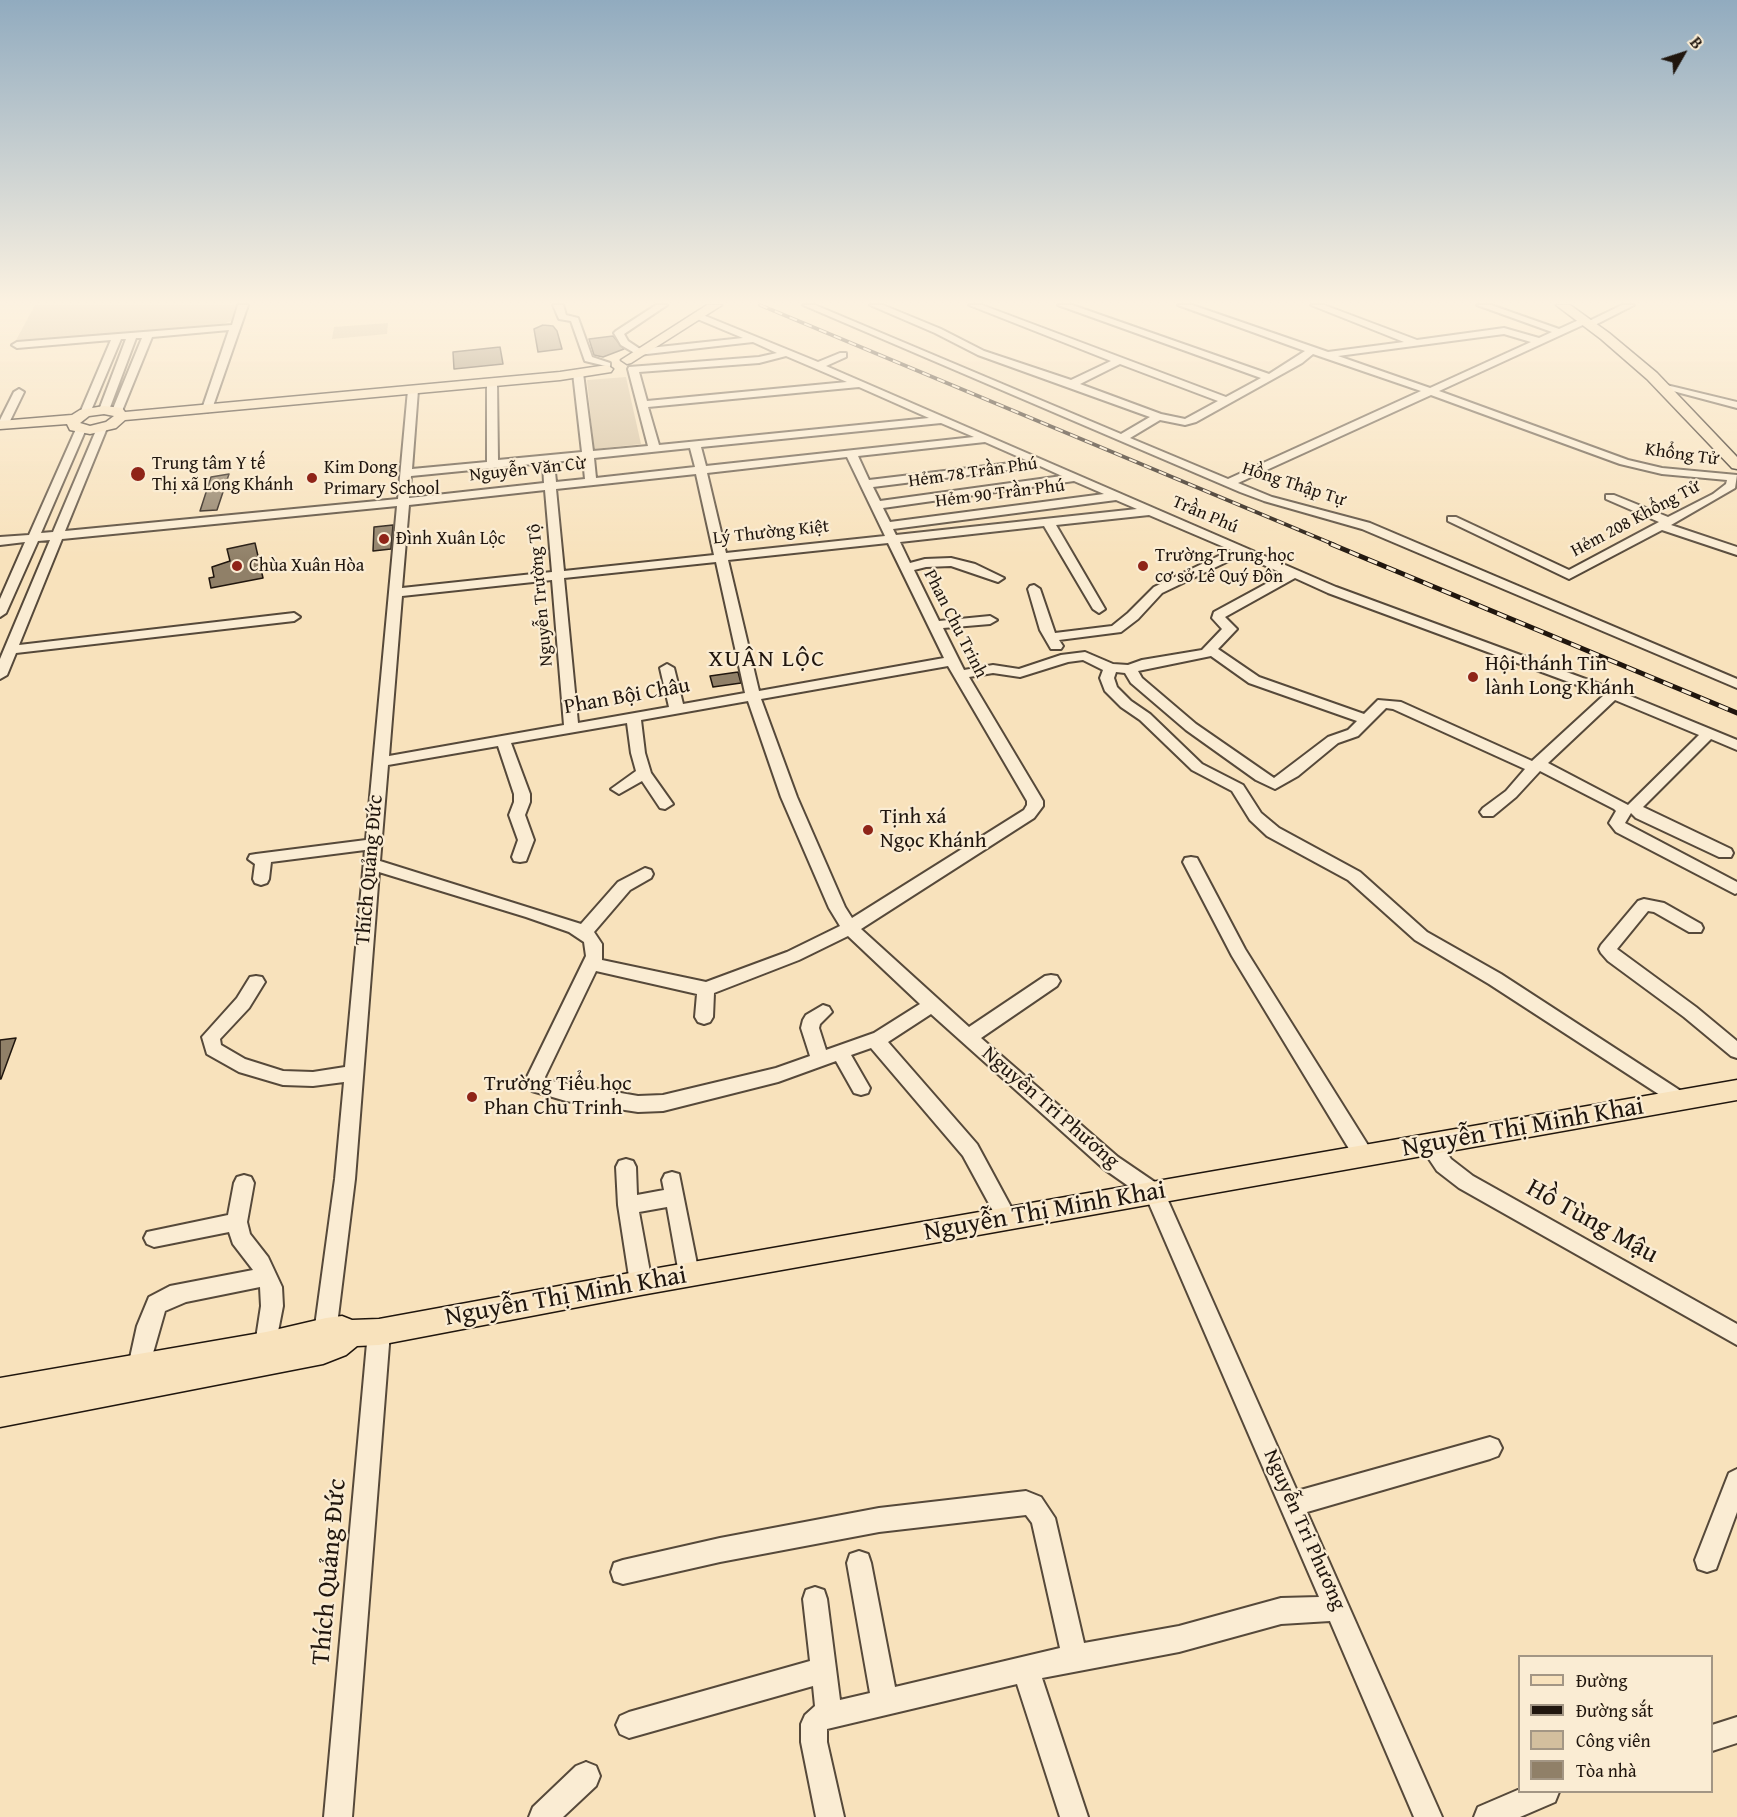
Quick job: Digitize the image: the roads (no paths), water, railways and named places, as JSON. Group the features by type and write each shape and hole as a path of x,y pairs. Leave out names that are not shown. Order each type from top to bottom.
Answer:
{"main road":[{"path":"1,425 80,420 114,412 207,409 413,390"},
{"path":"1670,390 1736,474"},
{"path":"1671,390 1737,454"},
{"path":"80,420 102,428 118,421 114,412"},
{"name":"Nguyễn Thị Minh Khai","path":"0,1413 345,1336 1737,1090"},
{"name":"Nguyễn Thị Minh Khai","path":"0,1392 266,1345 345,1336"}],"street":[{"path":"0,613 93,390"},
{"path":"114,412 119,390"},
{"path":"114,412 124,390"},
{"path":"207,409 214,390"},
{"name":"Thích Quảng Đức","path":"338,1817 345,1179 352,1074 413,390"},
{"path":"492,390 493,464"},
{"path":"580,390 591,482"},
{"path":"638,390 654,448"},
{"path":"643,404 794,390"},
{"name":"Trần Phú","path":"874,390 1350,597 1613,694 1737,745"},
{"name":"Hồng Thập Tự","path":"1009,390 1268,499 1366,526 1737,684"},
{"path":"1086,390 1158,417 1189,421 1246,390"},
{"path":"1197,390 1226,401"},
{"name":"Khổng Tử","path":"1427,390 1638,466 1677,473 1736,474"},
{"path":"1683,390 1734,402"},
{"path":"1229,483 1430,391"},
{"path":"1,425 19,392"},
{"path":"768,392 774,406"},
{"path":"1124,438 1158,417"},
{"path":"406,473 942,419"},
{"path":"0,675 102,428"},
{"name":"Nguyễn Văn Cừ","path":"0,541 403,502 987,439"},
{"name":"Nguyễn Tri Phương","path":"695,444 753,696 789,797 832,898 850,928 932,1005 1111,1163 1155,1193 1428,1817"},
{"name":"Phan Chu Trinh","path":"850,928 1029,814 1035,806 1035,801 952,661 851,454"},
{"name":"Nguyễn Trường Tộ","path":"548,459 571,728"},
{"path":"866,484 1041,463"},
{"name":"Hẻm 208 Khổng Tử","path":"1452,519 1569,574 1724,491 1731,486 1736,474"},
{"name":"Hẻm 78 Trần Phú","path":"876,505 1075,478"},
{"name":"Hẻm 90 Trần Phú","path":"889,532 1118,496"},
{"path":"1610,497 1665,524 1737,551"},
{"name":"Lý Thường Kiệt","path":"395,594 721,556 889,532 1048,522 1150,511"},
{"path":"1048,522 1100,609"},
{"path":"1051,637 1116,629 1133,616 1158,590 1241,550"},
{"path":"907,568 925,563 951,562 971,567 998,579"},
{"path":"960,675 993,669 1020,673 1066,658 1085,656 1110,668 1130,669 1142,664 1201,656 1211,650 1230,630 1218,618 1219,615 1295,573"},
{"path":"1034,589 1051,637 1066,658"},
{"path":"10,650 294,618"},
{"path":"934,625 990,620"},
{"path":"1211,650 1254,680 1366,719"},
{"name":"Phan Bội Châu","path":"380,762 952,661"},
{"path":"667,668 677,710"},
{"path":"1110,668 1107,683 1126,704 1145,717 1197,767 1238,788 1255,816 1273,832 1354,876 1421,936 1495,979 1680,1100"},
{"path":"1130,669 1136,680 1191,726 1270,782 1279,782 1334,740 1353,733 1379,705 1389,703 1536,766 1622,807 1624,811 1617,823 1621,828 1735,888"},
{"path":"1488,812 1511,794 1536,766 1613,694"},
{"path":"633,717 638,753 644,773 665,804"},
{"path":"1709,733 1635,807 1641,814 1725,853"},
{"path":"503,740 522,794 522,802 517,815 526,840 520,857"},
{"path":"619,789 644,773"},
{"path":"1238,788 1261,777"},
{"path":"261,879 260,858 373,843"},
{"path":"1191,862 1238,952 1364,1156"},
{"path":"371,864 532,913 584,932 594,944 595,957 536,1077 539,1086 566,1094 627,1102 663,1103 767,1078 872,1040 876,1041 932,1005"},
{"path":"584,932 624,886 645,874"},
{"path":"1695,928 1658,907 1644,905 1607,949 1614,957 1690,1012 1737,1051"},
{"path":"592,964 706,989 793,956 850,928"},
{"path":"969,1037 1051,981"},
{"path":"256,982 243,1004 211,1037 213,1049 239,1065 283,1078 307,1079 352,1074"},
{"path":"704,1017 706,989"},
{"path":"820,1060 810,1028 812,1020 823,1012"},
{"path":"876,1041 970,1150 1007,1218"},
{"path":"840,1052 861,1088"},
{"name":"Hồ Tùng Mậu","path":"1430,1144 1444,1165 1466,1182 1737,1334"},
{"path":"626,1167 628,1205 641,1283"},
{"path":"244,1183 237,1222 240,1238 261,1264 270,1287 272,1306 266,1345"},
{"path":"628,1205 673,1188 689,1274"},
{"path":"154,1238 237,1222"},
{"path":"139,1367 148,1326 157,1304 170,1296 186,1292 266,1277"},
{"path":"1293,1504 1490,1448"},
{"path":"1707,1560 1737,1481"},
{"path":"622,1572 776,1539 879,1520 1026,1503 1033,1505 1043,1518 1075,1657"},
{"path":"859,1563 885,1702"},
{"path":"815,1599 829,1714"},
{"path":"830,1817 813,1732 814,1724 819,1718 1075,1657 1179,1639 1281,1611 1338,1608"},
{"path":"1026,1669 1051,1752 1074,1817"},
{"path":"629,1725 824,1670"},
{"path":"1713,1738 1737,1730"},
{"path":"543,1817 586,1776"},
{"path":"1488,1817 1541,1793"}],"railway":[{"path":"963,390 1335,545"},
{"path":"1331,544 1737,713"}],"place":[{"name":"Trung tâm Y tế Thị xã Long Khánh","path":"138,474"},
{"name":"Kim Dong Primary School","path":"312,478"},
{"name":"Đình Xuân Lộc","path":"384,539"},
{"name":"Chùa Xuân Hòa","path":"237,566"},
{"name":"Trường Trung học cơ sở Lê Quý Đôn","path":"1143,566"},
{"name":"Hội thánh Tin lành Long Khánh","path":"1473,677"},
{"name":"Tịnh xá Ngọc Khánh","path":"868,830"},
{"name":"Trường Tiểu học Phan Chu Trinh","path":"472,1097"}],"district":[{"name":"XUÂN LỘC","path":"767,660"}]}
